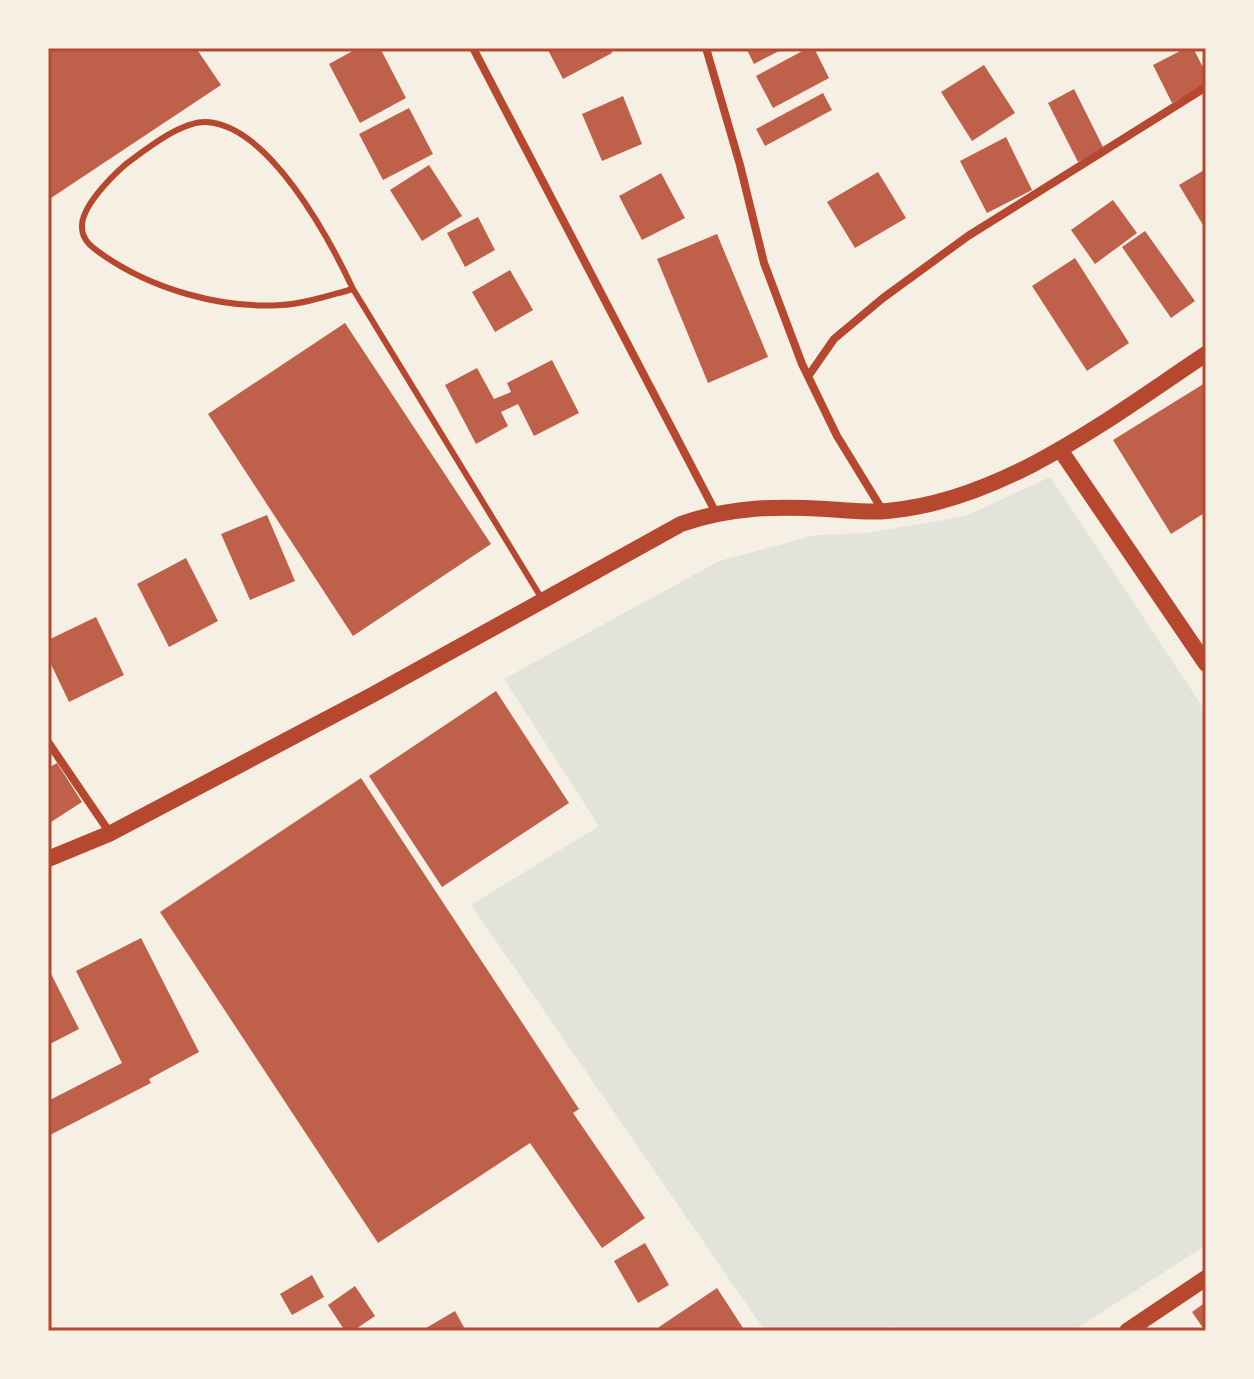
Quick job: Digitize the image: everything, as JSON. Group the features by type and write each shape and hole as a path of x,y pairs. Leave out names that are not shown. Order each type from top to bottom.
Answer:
{"main road":[{"path":"48,859 111,833 374,694 668,531 716,513 762,508 883,512 945,501 1061,451 1206,354"},
{"path":"1061,451 1206,664"},
{"path":"1127,1331 1206,1278"}],"street":[{"path":"473,48 716,513"},
{"path":"706,48 764,263 837,436 883,512"},
{"path":"809,375 834,339 883,298 968,236 1206,87"},
{"path":"48,742 111,833"}],"lane":[{"path":"353,289 283,305 242,304 197,296 151,282 111,261 88,244 82,227 90,202 124,166 170,133 204,122 230,128 254,146 292,181 353,289 542,599"}],"shaded area":[{"path":"1050,477 1206,712 1206,1245 1073,1331 896,1331 893,1326 886,1331 765,1331 471,905 599,826 504,679 719,561 816,535 867,533 966,516"}],"building":[{"path":"48,48 196,48 221,85 48,200"},
{"path":"358,48 380,48 406,98 360,123 329,64"},
{"path":"547,48 610,48 612,53 563,79"},
{"path":"746,48 785,48 754,64"},
{"path":"808,48 814,48 829,78 773,108 756,76"},
{"path":"1186,48 1193,48 1206,73 1206,85 1172,103 1153,65"},
{"path":"984,65 1015,113 972,141 941,92"},
{"path":"1074,89 1104,149 1078,162 1048,103"},
{"path":"823,93 832,110 765,146 756,129"},
{"path":"623,96 642,144 602,161 582,114"},
{"path":"409,108 433,154 383,180 359,134"},
{"path":"1006,137 1032,190 987,213 960,161"},
{"path":"429,165 462,216 422,241 390,190"},
{"path":"1206,169 1206,230 1179,185"},
{"path":"878,172 906,218 855,248 827,202"},
{"path":"661,173 685,218 642,240 619,196"},
{"path":"1113,200 1137,233 1095,264 1071,230"},
{"path":"478,217 495,250 465,267 447,233"},
{"path":"1145,231 1195,301 1171,318 1122,247"},
{"path":"717,234 768,357 708,383 657,259"},
{"path":"1075,258 1129,343 1087,371 1032,286"},
{"path":"510,270 533,310 495,332 472,292"},
{"path":"345,323 491,544 353,636 208,414"},
{"path":"552,360 579,413 534,436 518,404 501,412 508,426 476,444 445,385 477,368 494,399 511,392 507,383"},
{"path":"1205,383 1206,512 1171,534 1113,440"},
{"path":"267,515 295,581 250,600 221,534"},
{"path":"186,558 218,621 169,647 137,584"},
{"path":"96,617 124,675 69,702 48,658 48,640"},
{"path":"496,691 569,803 442,887 369,776"},
{"path":"57,763 82,802 48,824 48,768"},
{"path":"361,778 579,1109 573,1113 645,1218 602,1248 530,1143 378,1243 160,912"},
{"path":"141,938 199,1052 149,1079 151,1083 48,1136 48,1101 122,1063 76,971"},
{"path":"48,968 79,1029 48,1045"},
{"path":"645,1243 669,1285 638,1303 614,1261"},
{"path":"312,1275 324,1297 292,1315 280,1294"},
{"path":"355,1286 375,1316 353,1331 345,1331 328,1305"},
{"path":"717,1288 745,1331 662,1331 659,1327"},
{"path":"1206,1302 1206,1331 1205,1331 1192,1312"},
{"path":"455,1311 466,1331 421,1331"}]}
